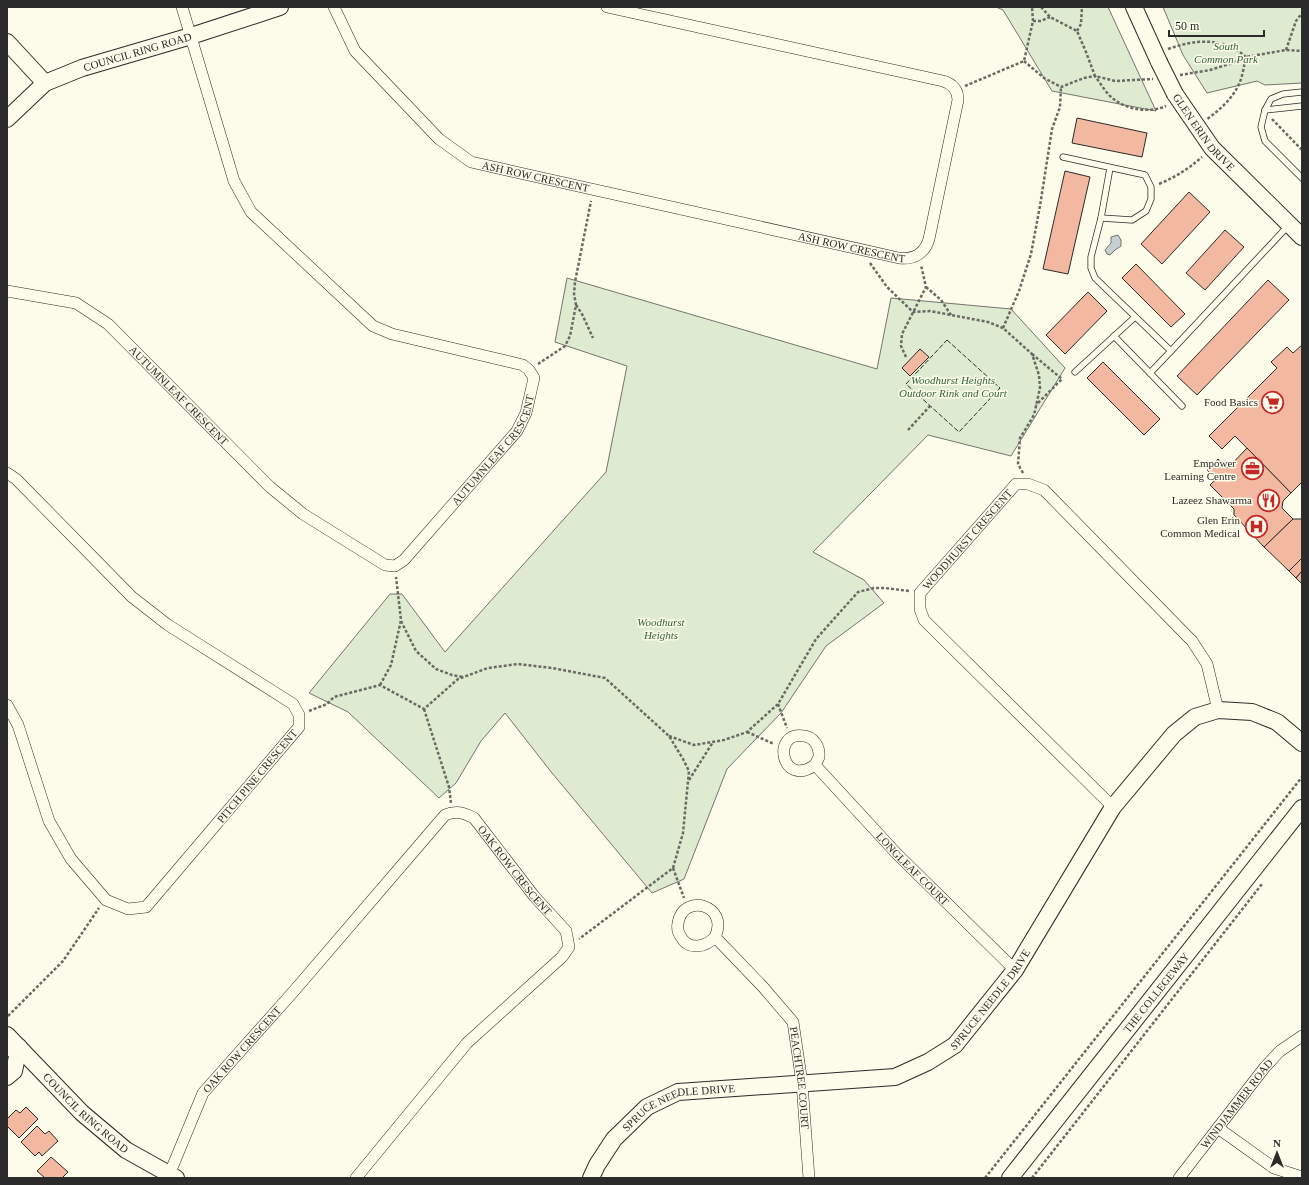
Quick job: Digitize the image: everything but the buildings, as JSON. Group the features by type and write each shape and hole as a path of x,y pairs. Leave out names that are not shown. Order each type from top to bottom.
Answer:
{"street":[{"path":"182,7 234,181 251,212 373,326 392,334 523,365 529,370"},
{"name":"COUNCIL RING ROAD","path":"7,119 45,83 82,68 191,36 280,7"},
{"name":"ASH ROW CRESCENT","path":"334,7 355,52 439,139 471,162 903,259 918,255 924,250 929,239 958,100 956,90"},
{"path":"607,7 943,81 951,84 956,90"},
{"name":"GLEN ERIN DRIVE","path":"1134,7 1157,58 1177,97 1212,148 1302,237"},
{"path":"7,42 45,83"},
{"name":"AUTUMNLEAF CRESCENT","path":"7,291 76,303 108,324 270,487 303,514 385,565 395,566 404,560 517,431 526,413 534,378 529,370"},
{"name":"PITCH PINE CRESCENT","path":"7,473 16,479 132,597 168,624 293,704 298,715 299,727 146,906 128,909 106,900 71,860 49,821 18,725 7,705"},
{"name":"WOODHURST CRESCENT","path":"1028,484 1016,484 920,592 920,609 924,620 1113,807"},
{"path":"1028,484 1044,490 1192,641 1207,664 1218,710"},
{"name":"SPRUCE NEEDLE DRIVE","path":"591,1178 597,1165 614,1139 647,1107 678,1092 895,1077 928,1062 955,1045 1016,970 1113,807 1174,734 1195,717 1218,710 1252,712 1277,722 1302,743"},
{"path":"796,736 806,736 814,740 818,748 819,757 814,765 809,769 802,771 794,770 788,766 784,760 783,753 784,746 788,740 796,736"},
{"name":"LONGLEAF COURT","path":"814,765 897,854 1016,970"},
{"name":"THE COLLEGEWAY","path":"1010,1178 1302,808"},
{"name":"OAK ROW CRESCENT","path":"172,1176 203,1092 294,991 445,815 452,812 464,813 474,818 534,896 566,931 569,947"},
{"path":"694,905 701,905 708,908 717,918 718,931 715,937 710,943 703,946 688,944 682,940 678,933 677,926 678,919 682,912 688,907 694,905"},
{"name":"PEACHTREE COURT","path":"715,937 763,987 793,1022 802,1083 809,1178"},
{"path":"356,1178 467,1043 562,957 569,947"},
{"name":"COUNCIL RING ROAD","path":"7,1035 13,1049 82,1114 126,1150 172,1176"},
{"name":"WINDJAMMER ROAD","path":"1179,1178 1266,1067 1280,1051 1302,1036"},
{"path":"7,1077 14,1071 13,1049"},
{"path":"1218,1128 1274,1168 1302,1177"}],"lane":[{"path":"1302,92 1283,94 1270,99 1265,110 1261,127 1265,141 1302,178"},
{"path":"1265,110 1302,106"},
{"path":"1063,157 1145,175 1151,187 1151,199 1146,211 1132,220 1101,218"},
{"path":"1110,168 1101,218 1091,257 1091,268 1095,278 1171,351"},
{"path":"1150,373 1290,225"},
{"path":"1075,372 1135,317"},
{"path":"1114,336 1182,406"}],"path":[{"path":"1024,61 1033,21 1032,7"},
{"path":"1077,31 1081,24 1082,7"},
{"path":"1286,50 1296,21 1302,13"},
{"path":"1033,21 1041,21 1050,17"},
{"path":"1157,58 1192,42 1210,41 1226,45 1239,51 1246,57 1241,81 1231,97 1217,112 1197,127"},
{"path":"956,90 1024,61"},
{"path":"1024,61 1044,78 1061,87 1084,78 1094,76 1114,100 1136,108 1147,110 1160,108 1177,97"},
{"path":"1004,328 1019,291 1031,254 1052,129 1060,107 1061,87"},
{"path":"1265,110 1302,150"},
{"path":"1151,187 1177,176 1192,166 1212,148"},
{"path":"529,370 565,346 570,336 576,305 574,282 593,189"},
{"path":"861,249 887,287 913,312 930,311 988,322 1004,328 1062,379 1036,406"},
{"path":"918,255 926,287 941,300 951,315"},
{"path":"906,357 901,346 902,334 926,287"},
{"path":"576,305 582,314 593,338"},
{"path":"1028,484 1018,464 1020,438 1034,415 1040,388 1039,375 1032,354"},
{"path":"908,430 930,406"},
{"path":"395,566 401,620 416,651 436,669 452,675 464,677"},
{"path":"669,736 694,745 724,740 747,732 778,704 816,638 858,592 874,588 885,588 920,592"},
{"path":"380,685 390,665 401,620"},
{"path":"424,710 458,679 488,668 518,664 605,678 669,736 689,771 683,833 673,868 688,907"},
{"path":"298,715 327,704 334,697 380,685 424,710 449,787 452,812"},
{"path":"747,732 772,743 788,740 787,729 778,704"},
{"path":"688,780 713,742"},
{"path":"985,1178 1302,777"},
{"path":"569,947 673,868"},
{"path":"1032,1178 1263,883"},
{"path":"8,1016 63,961 106,900"}],"green space":[{"path":"996,7 1108,7 1156,111 1052,91 1003,10"},
{"name":"South Common Park","path":"1163,7 1302,7 1302,83 1265,85 1257,81 1207,93 1183,55"},
{"name":"Woodhurst Heights","path":"567,278 877,369 891,298 1011,309 1065,368 1011,456 928,435 813,552 864,580 884,603 826,646 781,713 727,769 684,879 652,893 552,773 505,713 481,741 456,783 439,798 348,712 309,693 390,594 402,594 445,652 606,472 627,366 555,342"}],"shaded area":[{"path":"1118,235 1121,240 1121,246 1110,255 1107,254 1105,250 1111,243 1111,237"}],"fence":[{"path":"947,340 1000,388 959,432 906,384 947,340"}],"place":[{"name":"Food Basics","path":"1273,402"},
{"name":"Empower Learning Centre","path":"1252,469"},
{"name":"Lazeez Shawarma","path":"1268,500"},
{"name":"Glen Erin Common Medical","path":"1256,526"}],"park label":[{"name":"Woodhurst Heights Outdoor Rink and Court","path":"953,386"}]}
